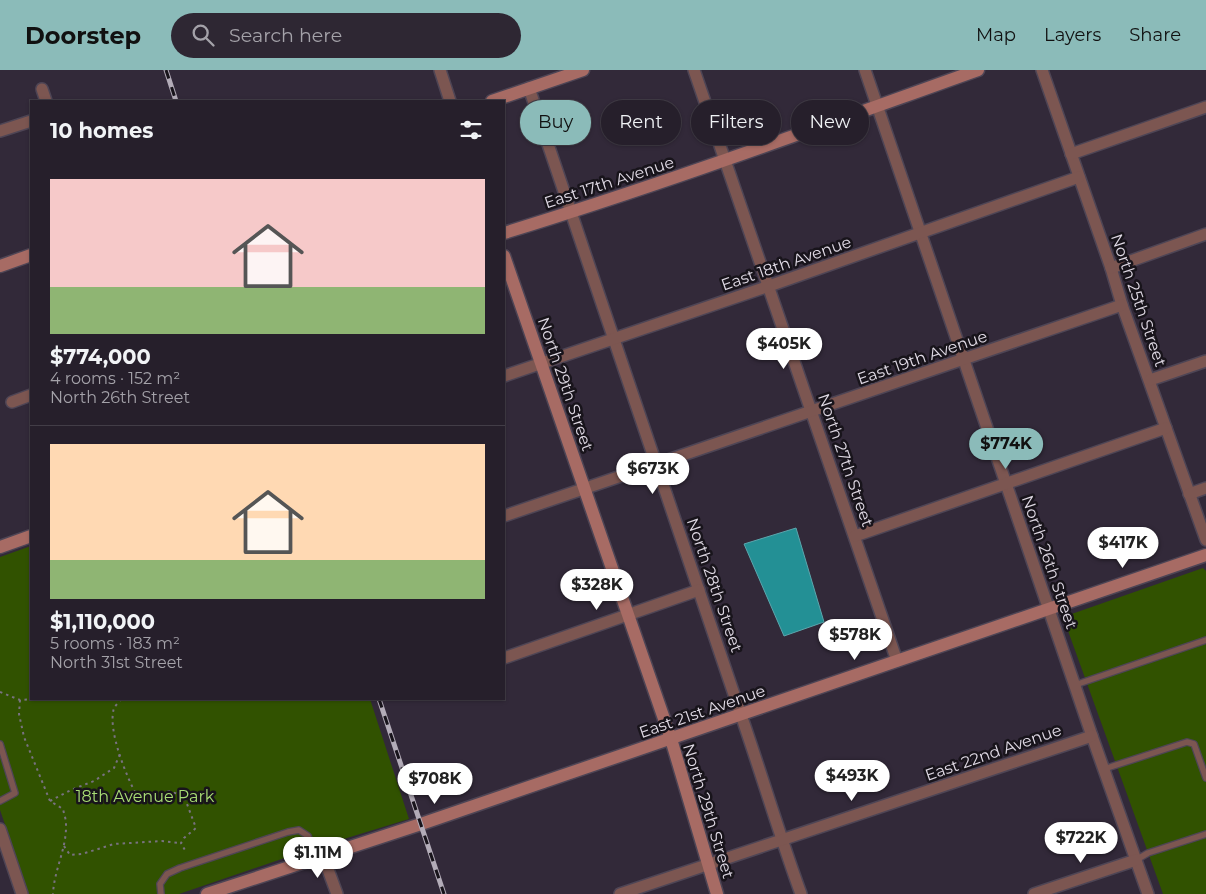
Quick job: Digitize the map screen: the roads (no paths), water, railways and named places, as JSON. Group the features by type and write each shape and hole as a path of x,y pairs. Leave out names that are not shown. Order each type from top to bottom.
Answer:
{"street":[{"path":"440,70 450,100"},
{"path":"495,100 582,70"},
{"name":"North 27th Street","path":"694,70 897,661"},
{"name":"North 26th Street","path":"865,70 1092,736 1148,894"},
{"name":"East 17th Avenue","path":"505,233 724,161 978,70"},
{"name":"North 25th Street","path":"1042,70 1111,268 1122,306 1206,540"},
{"name":"North 28th Street","path":"529,88 615,338 801,894"},
{"path":"42,89 46,100"},
{"path":"1071,154 1206,107"},
{"path":"0,131 30,121"},
{"name":"East 18th Avenue","path":"505,376 920,234 1079,177"},
{"path":"1111,268 1206,234"},
{"path":"0,266 30,255"},
{"name":"North 29th Street","path":"505,259 671,739 717,894"},
{"name":"East 19th Avenue","path":"505,516 1122,306"},
{"path":"1150,380 1206,361"},
{"path":"12,402 30,395"},
{"path":"855,536 1166,428"},
{"path":"1189,494 1206,488"},
{"path":"0,547 30,536"},
{"name":"East 21st Avenue","path":"207,894 422,824 1206,556"},
{"path":"505,658 699,590"},
{"name":"East 22nd Avenue","path":"620,894 1092,736"},
{"path":"0,829 22,894"},
{"path":"320,856 337,894"},
{"path":"1034,894 1136,860"}],"lane":[{"path":"1075,685 1206,640"},
{"path":"1104,769 1187,742 1194,744 1206,778"},
{"path":"0,744 16,793 0,801"},
{"path":"161,894 160,884 167,874 288,832 299,830 308,836 320,856"},
{"path":"1136,860 1206,834"}],"railway":[{"path":"166,70 176,100"},
{"path":"379,700 444,894"}],"park label":[{"name":"18th Avenue Park","path":"145,796"}]}
